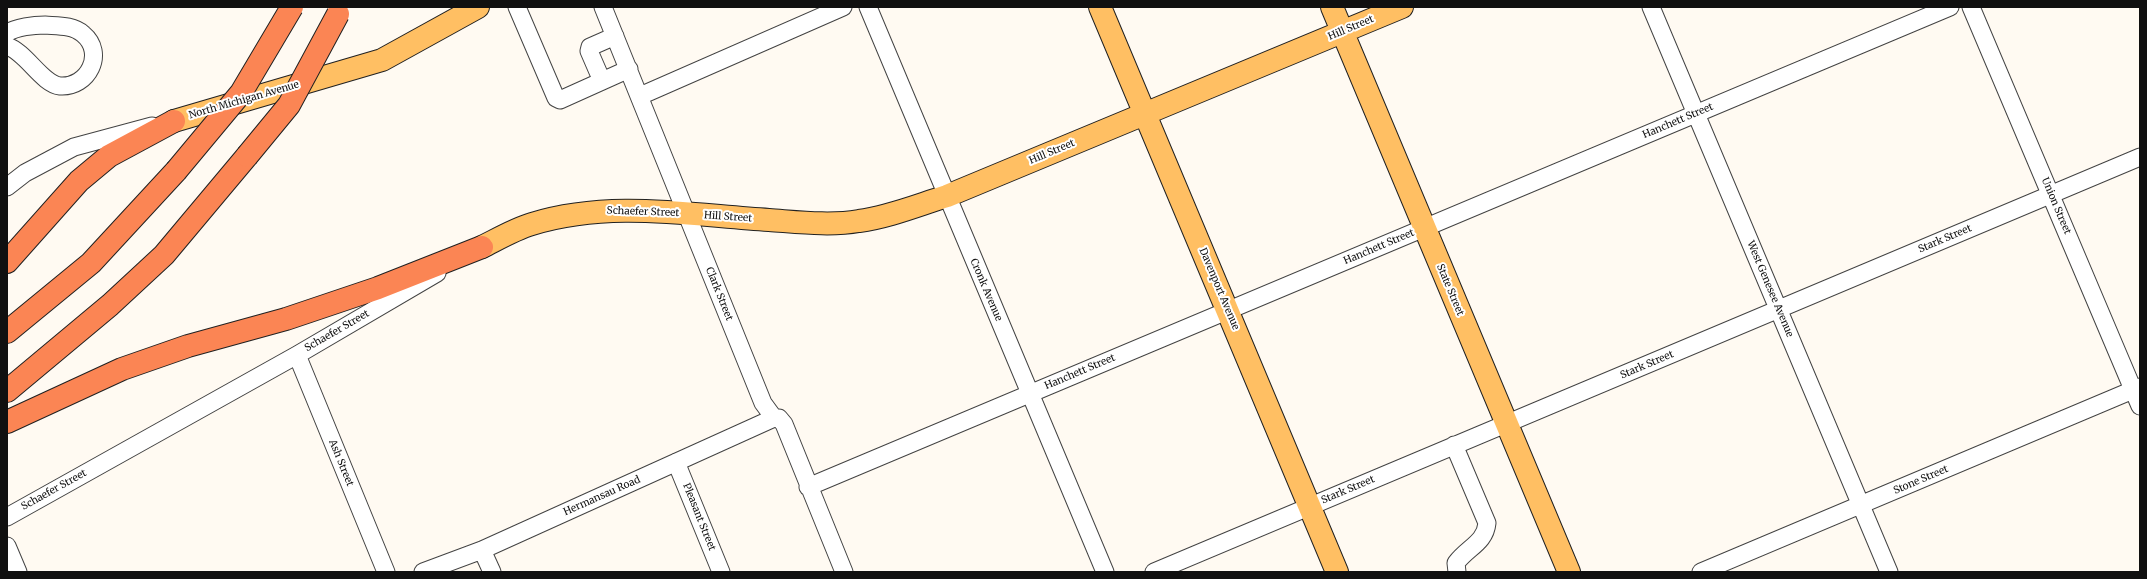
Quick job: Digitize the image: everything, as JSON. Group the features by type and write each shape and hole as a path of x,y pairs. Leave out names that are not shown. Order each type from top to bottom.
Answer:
{"highway":[{"path":"7,332 91,263 176,171 241,93 292,7"},
{"path":"7,391 110,305 164,255 289,105 339,11"},
{"path":"7,262 78,181 109,156 174,120"},
{"path":"7,422 122,369 188,346 286,318 378,288 482,247"}],"main road":[{"name":"North Michigan Avenue","path":"174,120 382,60 478,7"},
{"name":"Davenport Avenue","path":"1100,7 1337,572"},
{"name":"State Street","path":"1332,7 1569,572"},
{"name":"Hill Street","path":"686,214 818,223 859,222 947,196 1402,7"},
{"name":"Schaefer Street","path":"482,247 530,224 570,214 632,210 686,214"}],"street":[{"path":"517,7 556,98 560,100 629,69"},
{"name":"Clark Street","path":"603,7 640,96 686,214 764,402 774,418 779,418 784,424 844,572"},
{"path":"640,96 843,7"},
{"name":"Cronk Avenue","path":"868,7 1106,572"},
{"name":"West Genesee Avenue","path":"1651,7 1889,572"},
{"name":"Hanchett Street","path":"808,486 1950,7"},
{"name":"Union Street","path":"1971,7 2051,195 2137,388 2140,406"},
{"path":"7,33 11,30 38,25 67,26 83,34 92,47 93,63 88,75 78,82 59,86 47,80 30,62 12,48 7,46"},
{"path":"602,81 589,51 590,47 615,36"},
{"name":"North Michigan Avenue","path":"7,187 25,173 74,147 174,120"},
{"name":"Stark Street","path":"1154,572 2140,157"},
{"name":"Schaefer Street","path":"7,517 296,355 482,247"},
{"name":"Ash Street","path":"296,355 386,572"},
{"name":"Stone Street","path":"1701,572 2137,388"},
{"name":"Hermansau Road","path":"427,571 482,550 774,418"},
{"path":"1454,445 1487,523 1486,533 1476,544 1464,552 1456,564 1457,572"},
{"name":"Pleasant Street","path":"676,462 722,572"},
{"path":"7,546 18,572"},
{"path":"482,550 492,572"}]}
